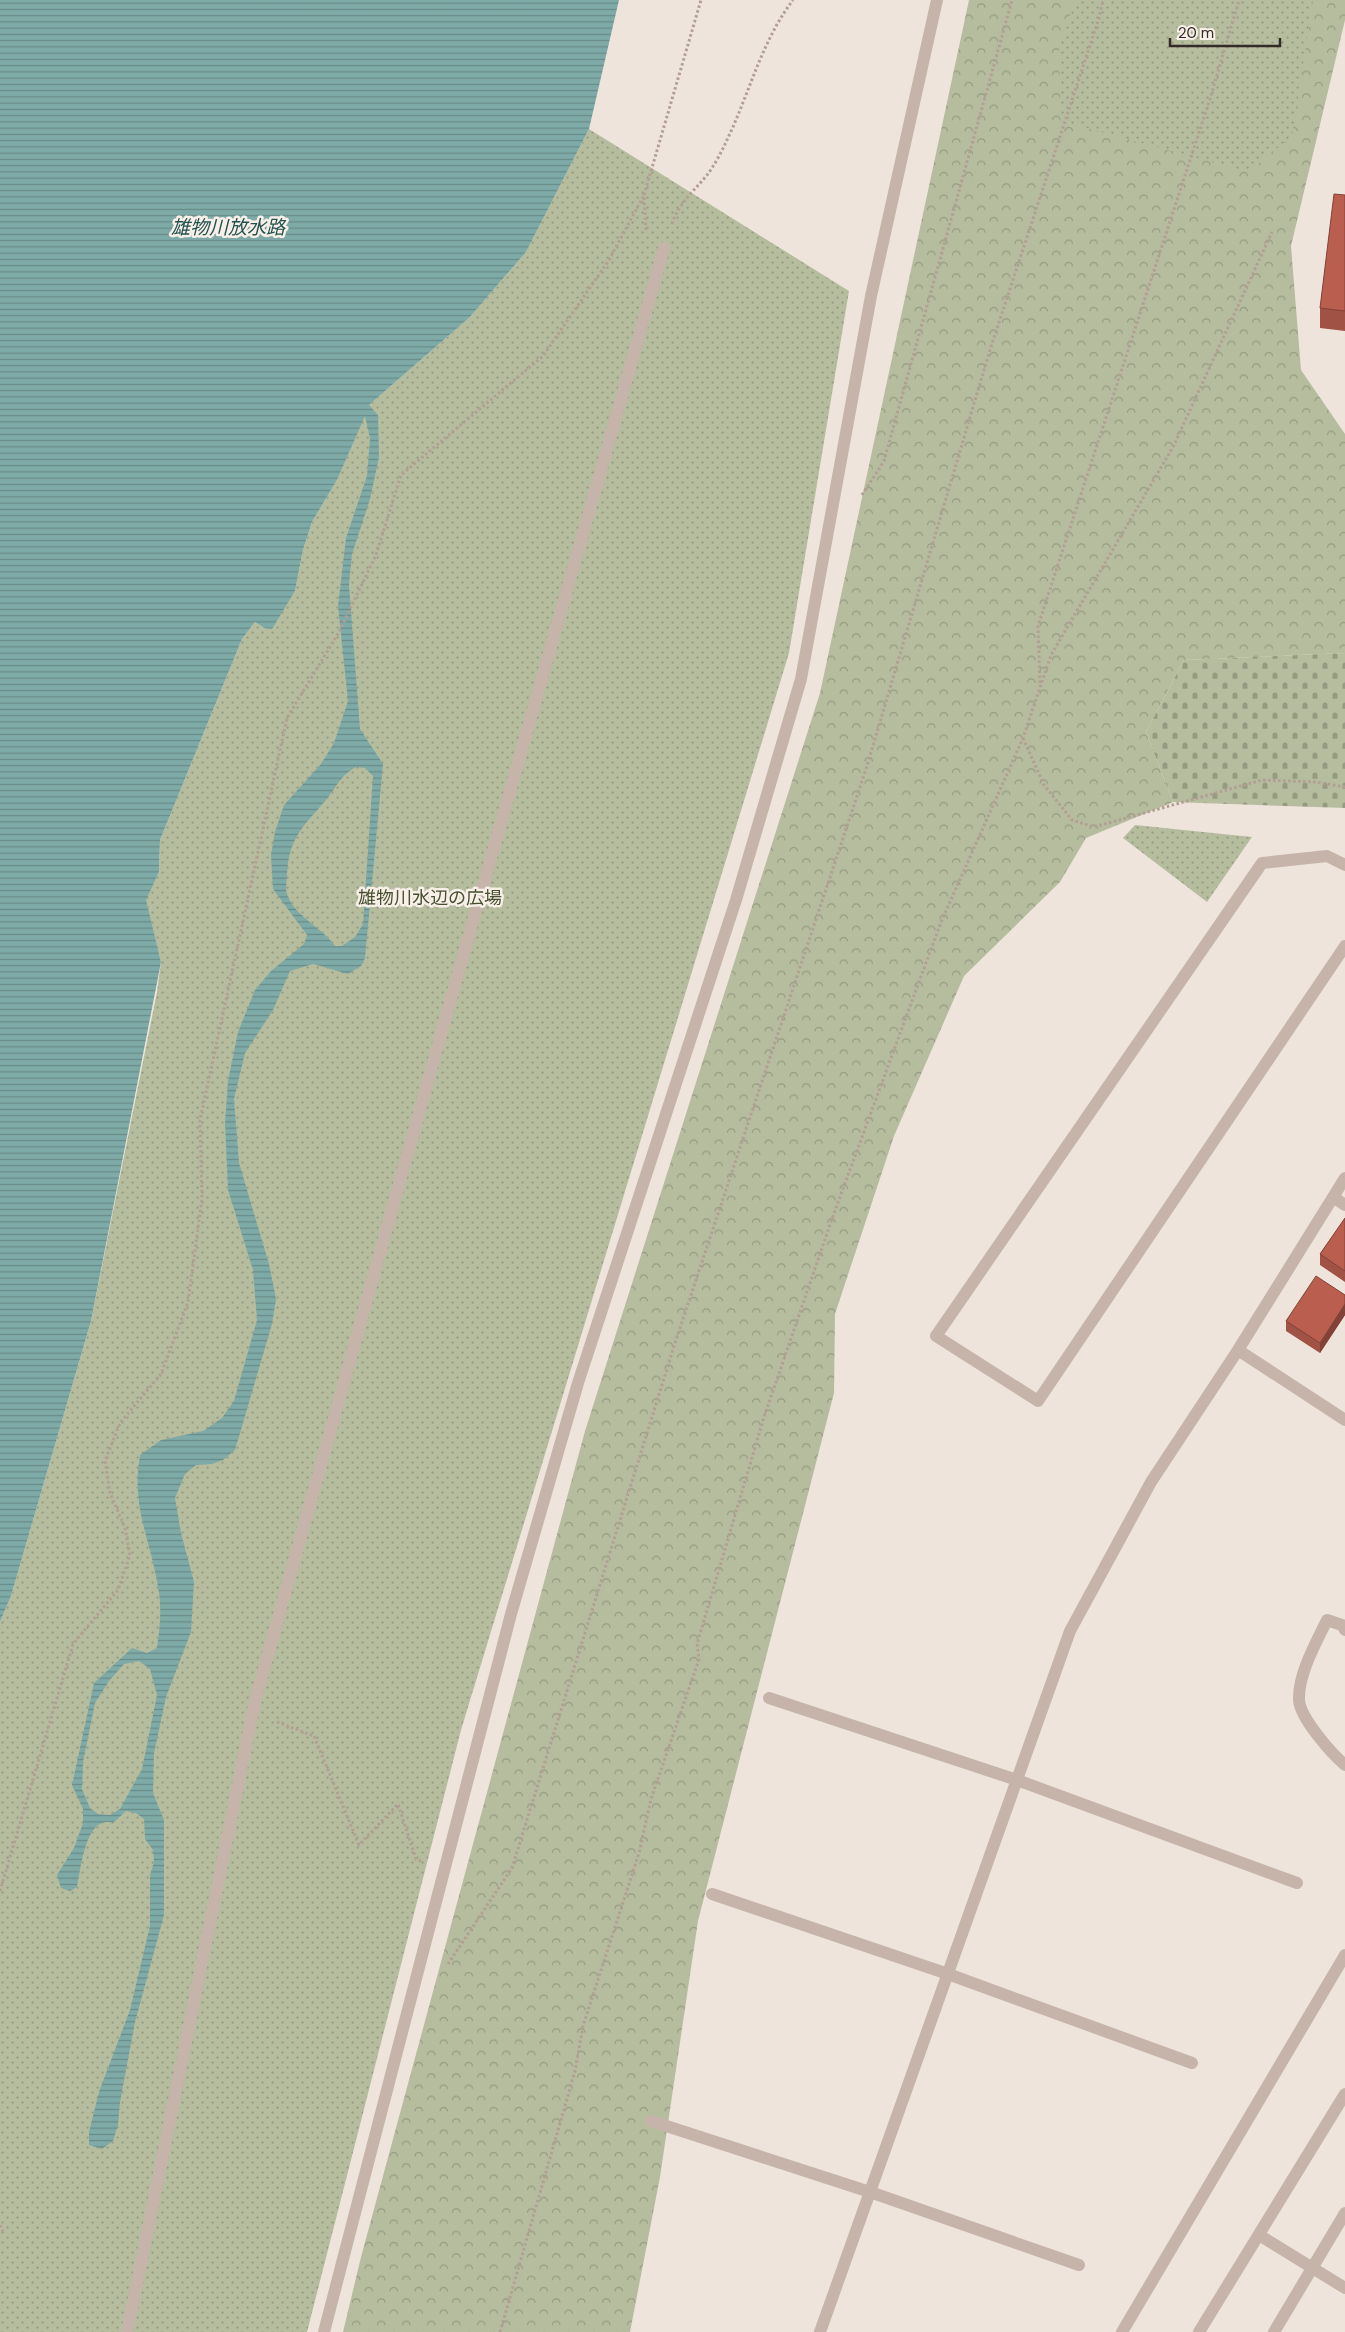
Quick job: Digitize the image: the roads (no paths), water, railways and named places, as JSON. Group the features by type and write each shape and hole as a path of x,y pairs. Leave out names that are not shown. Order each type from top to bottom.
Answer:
{"street":[{"path":"324,2332 511,1614 578,1383 736,900 801,679 871,296 937,0"},
{"path":"126,2332 253,1713 439,1041 664,248"},
{"path":"1345,865 1327,856 1262,863 936,1336 1038,1401 1345,946"},
{"path":"820,2332 1070,1631 1152,1482 1238,1350 1345,1178"},
{"path":"1333,1197 1345,1205"},
{"path":"1238,1350 1345,1420"},
{"path":"1345,1630 1342,1625 1327,1620 1307,1660 1299,1701 1313,1729 1328,1751 1345,1765"},
{"path":"769,1698 1017,1780 1297,1883"},
{"path":"712,1894 948,1974 1192,2063"},
{"path":"1122,2332 1345,1955"},
{"path":"1199,2332 1345,2094"},
{"path":"651,2121 870,2192 1078,2265"},
{"path":"1274,2332 1345,2214"},
{"path":"1259,2235 1345,2288"}],"water":[{"name":"雄物川放水路","path":"0,0 619,0 589,129 526,252 470,317 369,405 378,415 379,457 370,499 352,554 349,585 360,729 383,764 365,958 361,966 348,974 313,964 290,971 273,1010 245,1053 234,1099 239,1163 269,1264 276,1299 272,1324 235,1450 223,1460 212,1464 196,1465 185,1474 175,1498 181,1533 194,1582 191,1632 166,1697 154,1753 153,1793 164,1820 164,1915 135,2022 120,2102 118,2125 113,2141 102,2149 89,2145 89,2132 99,2092 130,2010 150,1926 150,1875 154,1862 153,1850 145,1839 144,1819 136,1813 126,1811 113,1823 104,1822 96,1827 86,1845 77,1887 70,1891 61,1888 57,1875 74,1848 83,1823 83,1809 72,1785 94,1683 132,1648 147,1653 157,1648 160,1602 155,1569 140,1507 138,1474 140,1455 161,1440 203,1431 222,1418 234,1401 257,1320 253,1270 228,1190 225,1123 228,1081 238,1032 255,990 271,971 304,944 307,935 273,889 271,855 275,832 284,805 321,764 334,743 348,701 338,606 346,538 367,476 370,438 365,416 337,480 312,522 303,550 295,591 272,629 264,628 255,622 242,639 160,840 159,872 146,900 161,962 91,1321 11,1596 0,1622","holes":["356,767 365,768 373,776 363,924 355,937 342,946 335,946 330,939 290,902 286,890 288,862 294,842 304,826 342,778","139,1661 150,1669 157,1695 142,1769 120,1809 110,1815 98,1814 90,1808 82,1789 83,1762 95,1703 109,1681 124,1664"]}],"park label":[{"name":"雄物川水辺の広場","path":"430,898"}]}
